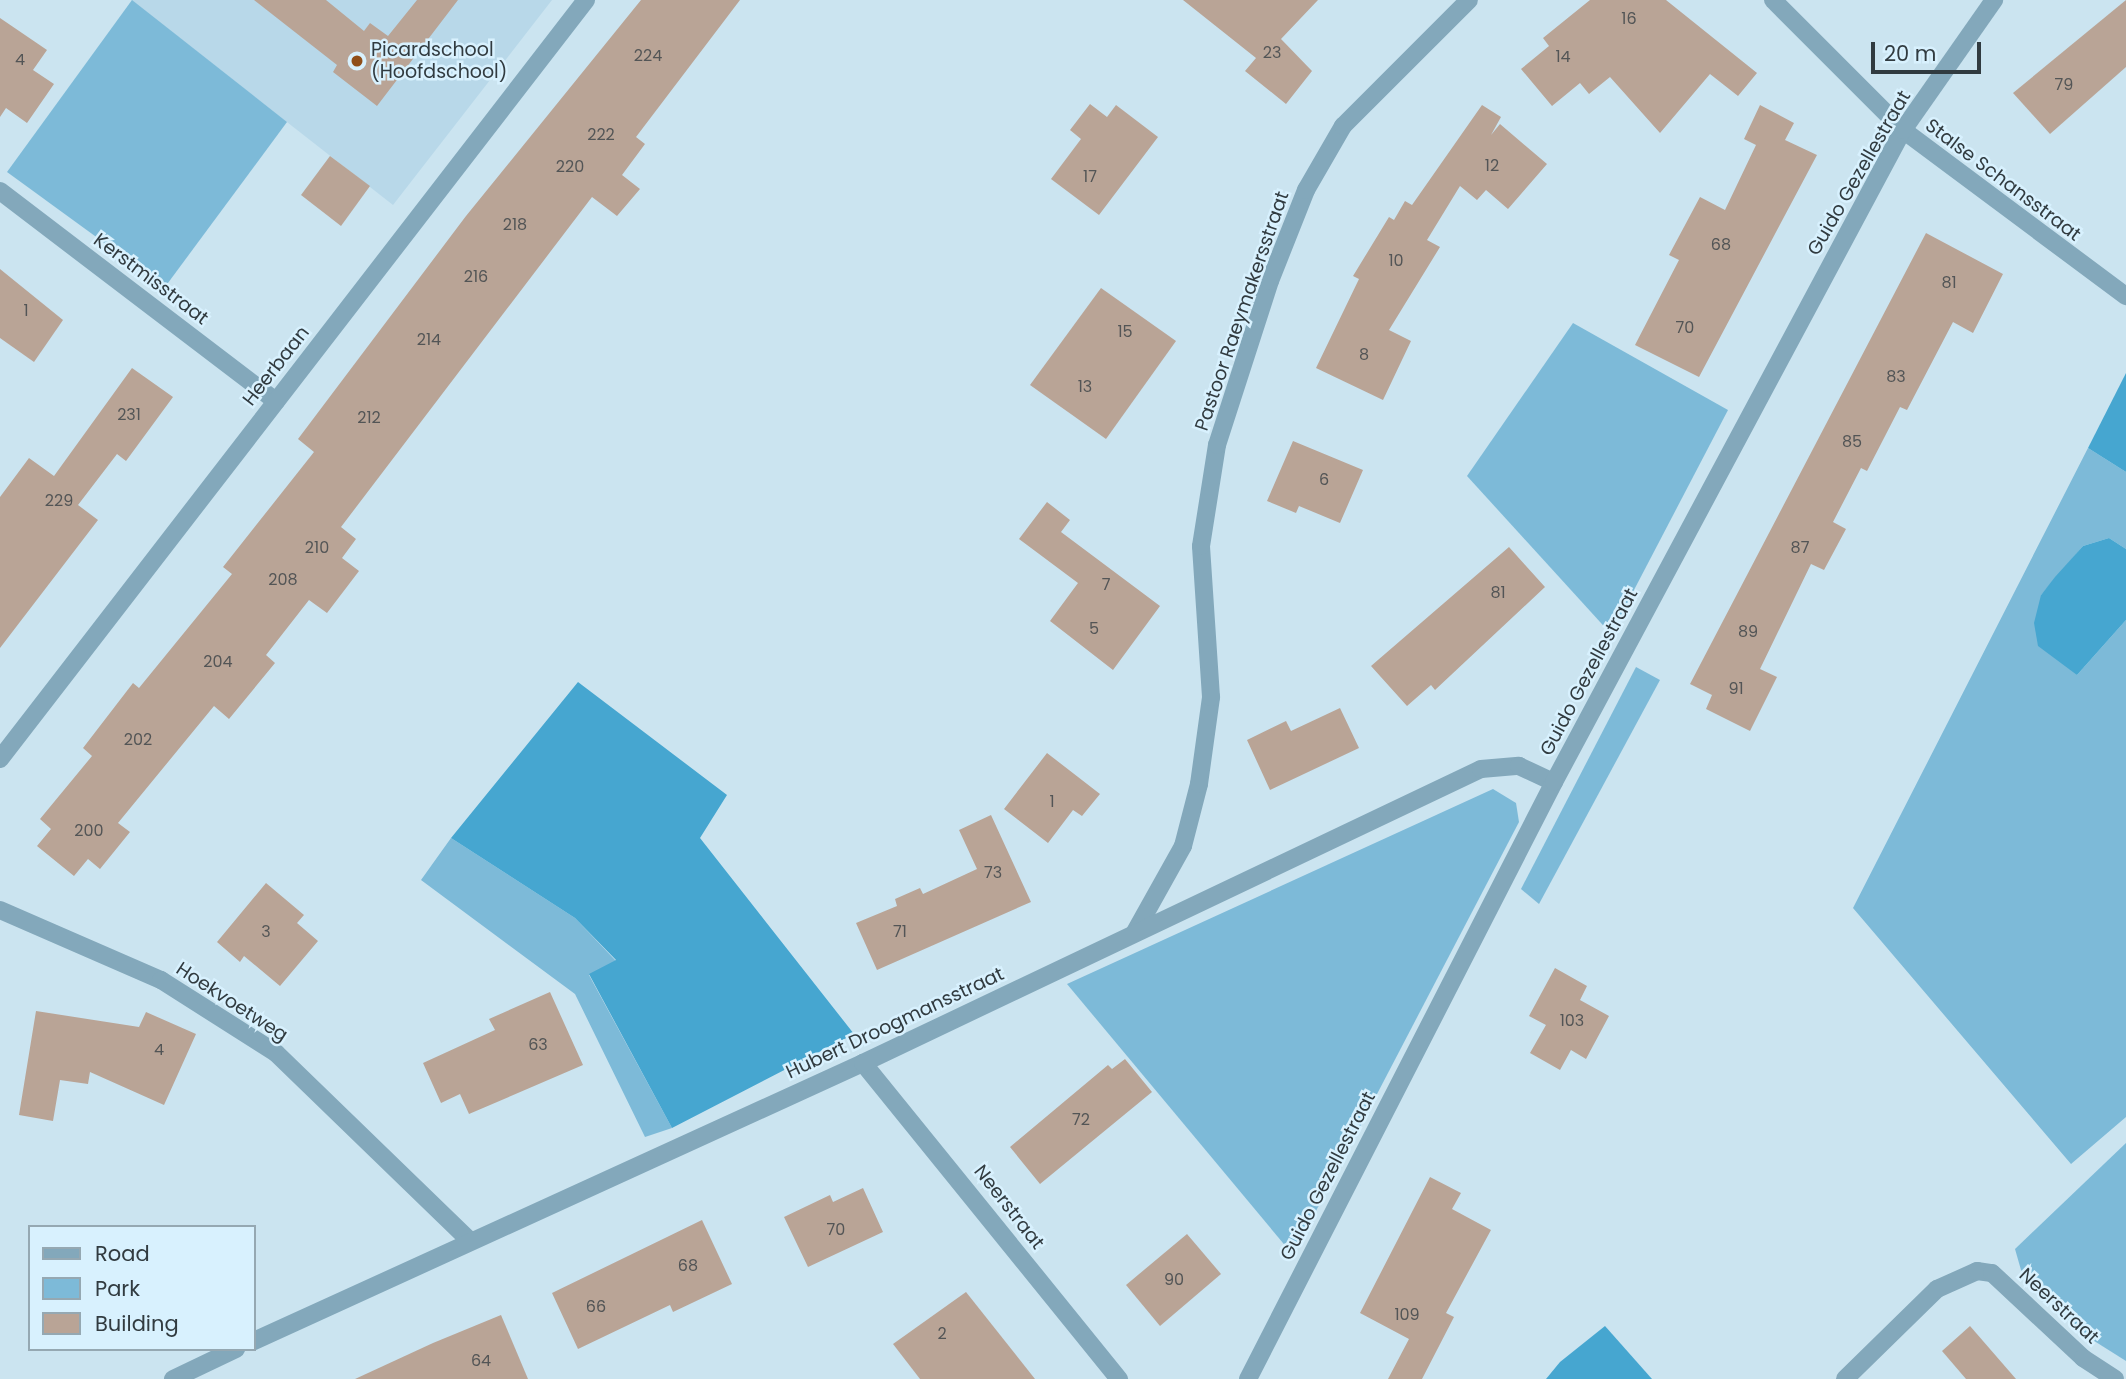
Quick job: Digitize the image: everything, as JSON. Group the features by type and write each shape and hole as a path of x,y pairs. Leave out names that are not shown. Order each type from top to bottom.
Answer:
{"street":[{"name":"Heerbaan","path":"0,759 586,0"},
{"name":"Pastoor Raeymakersstraat","path":"1135,932 1183,846 1199,784 1211,697 1201,546 1217,445 1270,281 1306,190 1343,126 1469,0"},
{"name":"Stalse Schansstraat","path":"1773,0 1903,130 2126,296"},
{"name":"Guido Gezellestraat","path":"1248,1379 1554,782 1903,130 1994,0"},
{"name":"Kerstmisstraat","path":"0,191 276,401"},
{"name":"Hubert Droogmansstraat","path":"256,1340 468,1239 863,1063 1481,769 1519,766 1554,782"},
{"name":"Hoekvoetweg","path":"0,910 161,981 276,1053 468,1239"},
{"name":"Neerstraat","path":"863,1063 1119,1379"},
{"name":"Neerstraat","path":"1845,1379 1937,1289 1977,1271 1992,1273 2083,1358 2115,1379"},
{"path":"173,1379 232,1351"}],"shaded area":[{"name":"Picardschool (Hoofdschool)","path":"131,0 552,0 393,205"},
{"path":"2126,373 2126,472 2088,448"},
{"path":"2109,538 2126,549 2126,620 2077,675 2038,646 2034,623 2041,595 2055,577 2083,546"},
{"path":"578,682 727,795 700,838 854,1034 672,1128 589,974 616,960 575,918 451,838"},
{"path":"1605,1326 1652,1379 1546,1379 1560,1362"}],"green space":[{"path":"132,0 287,122 165,287 7,172"},
{"path":"1573,323 1728,410 1611,634 1467,476"},
{"path":"2088,448 2126,472 2126,549 2109,538 2083,546 2041,595 2077,675 2126,620 2126,1117 2071,1164 1853,908"},
{"path":"1636,667 1660,680 1539,904 1521,889"},
{"path":"1493,789 1516,803 1519,822 1293,1255 1067,984"},
{"path":"451,838 575,918 616,961 589,975 672,1128 645,1137 575,994 421,880"},
{"path":"2126,1143 2126,1361 2080,1332 2021,1270 2015,1249"}],"building":[{"path":"254,0 326,0 364,31 370,23 388,36 417,0 458,0 377,106 333,72 337,65"},
{"path":"641,0 740,0 636,137 645,144 622,175 640,189 617,216 592,197 341,527 356,539 342,558 359,571 327,613 309,600 266,655 275,663 229,719 214,706 118,823 130,832 100,869 88,859 74,876 37,846 51,829 40,819 92,756 83,748 133,683 139,688 232,574 223,567 314,452 298,439 466,216"},
{"path":"1183,0 1318,0 1281,39 1312,71 1286,104 1245,71 1256,58"},
{"path":"1590,0 1666,0 1757,73 1738,96 1710,74 1660,133 1610,77 1589,94 1580,83 1552,106 1521,69 1549,46 1543,38"},
{"path":"2126,0 2126,67 2050,134 2013,93"},
{"path":"0,18 47,50 33,70 54,84 27,123 6,108 0,117"},
{"path":"1090,104 1107,117 1116,105 1158,137 1099,215 1051,179 1081,139 1070,130"},
{"path":"1482,105 1501,117 1491,135 1500,124 1547,164 1508,209 1486,190 1477,200 1460,186 1427,240 1440,247 1389,330 1411,341 1383,400 1316,368 1359,279 1353,276 1389,217 1394,220 1405,201 1412,205"},
{"path":"1760,105 1794,123 1785,140 1817,155 1699,377 1635,345 1679,260 1669,255 1700,197 1725,210 1756,145 1744,139"},
{"path":"330,156 370,186 341,226 301,195"},
{"path":"1926,233 2003,274 1973,333 1953,322 1907,410 1900,407 1867,471 1861,468 1833,522 1846,529 1824,570 1811,564 1760,669 1777,677 1750,731 1706,709 1712,695 1690,684"},
{"path":"0,269 63,320 34,362 0,338"},
{"path":"1101,288 1176,341 1106,439 1030,385"},
{"path":"132,368 173,397 126,461 117,454 78,505 98,520 0,648 0,497 29,458 54,476"},
{"path":"1293,441 1363,470 1340,523 1299,506 1296,513 1267,501"},
{"path":"1047,502 1070,520 1061,532 1160,606 1113,670 1050,621 1078,583 1019,539"},
{"path":"1509,547 1545,587 1435,690 1431,685 1407,706 1371,666"},
{"path":"1340,708 1359,748 1270,790 1247,740 1286,721 1291,731"},
{"path":"1047,753 1100,794 1082,816 1073,810 1048,843 1004,809"},
{"path":"991,815 1031,902 877,970 856,923 897,906 895,899 920,888 923,894 977,869 959,830"},
{"path":"266,883 304,915 297,923 318,941 280,986 244,956 240,962 217,942"},
{"path":"1555,968 1587,986 1580,1000 1609,1016 1586,1059 1571,1050 1560,1070 1530,1053 1546,1025 1529,1016"},
{"path":"550,992 583,1065 469,1114 460,1094 441,1103 423,1063 495,1030 489,1019"},
{"path":"36,1011 139,1027 146,1012 196,1034 164,1105 90,1072 88,1084 60,1080 53,1121 19,1115"},
{"path":"1125,1059 1152,1092 1040,1184 1010,1147 1108,1065 1112,1069"},
{"path":"1430,1177 1461,1193 1452,1209 1491,1230 1446,1313 1454,1317 1422,1379 1388,1379 1409,1339 1360,1313"},
{"path":"863,1188 883,1232 808,1267 784,1217 830,1195 833,1202"},
{"path":"702,1220 732,1284 673,1312 670,1305 578,1349 552,1293"},
{"path":"1187,1234 1221,1274 1160,1326 1126,1285"},
{"path":"966,1292 1035,1379 920,1379 893,1344"},
{"path":"501,1315 528,1379 355,1379 433,1343"},
{"path":"1970,1326 2016,1379 1966,1379 1942,1351"}],"place":[{"name":"Picardschool (Hoofdschool)","path":"357,61"}]}
